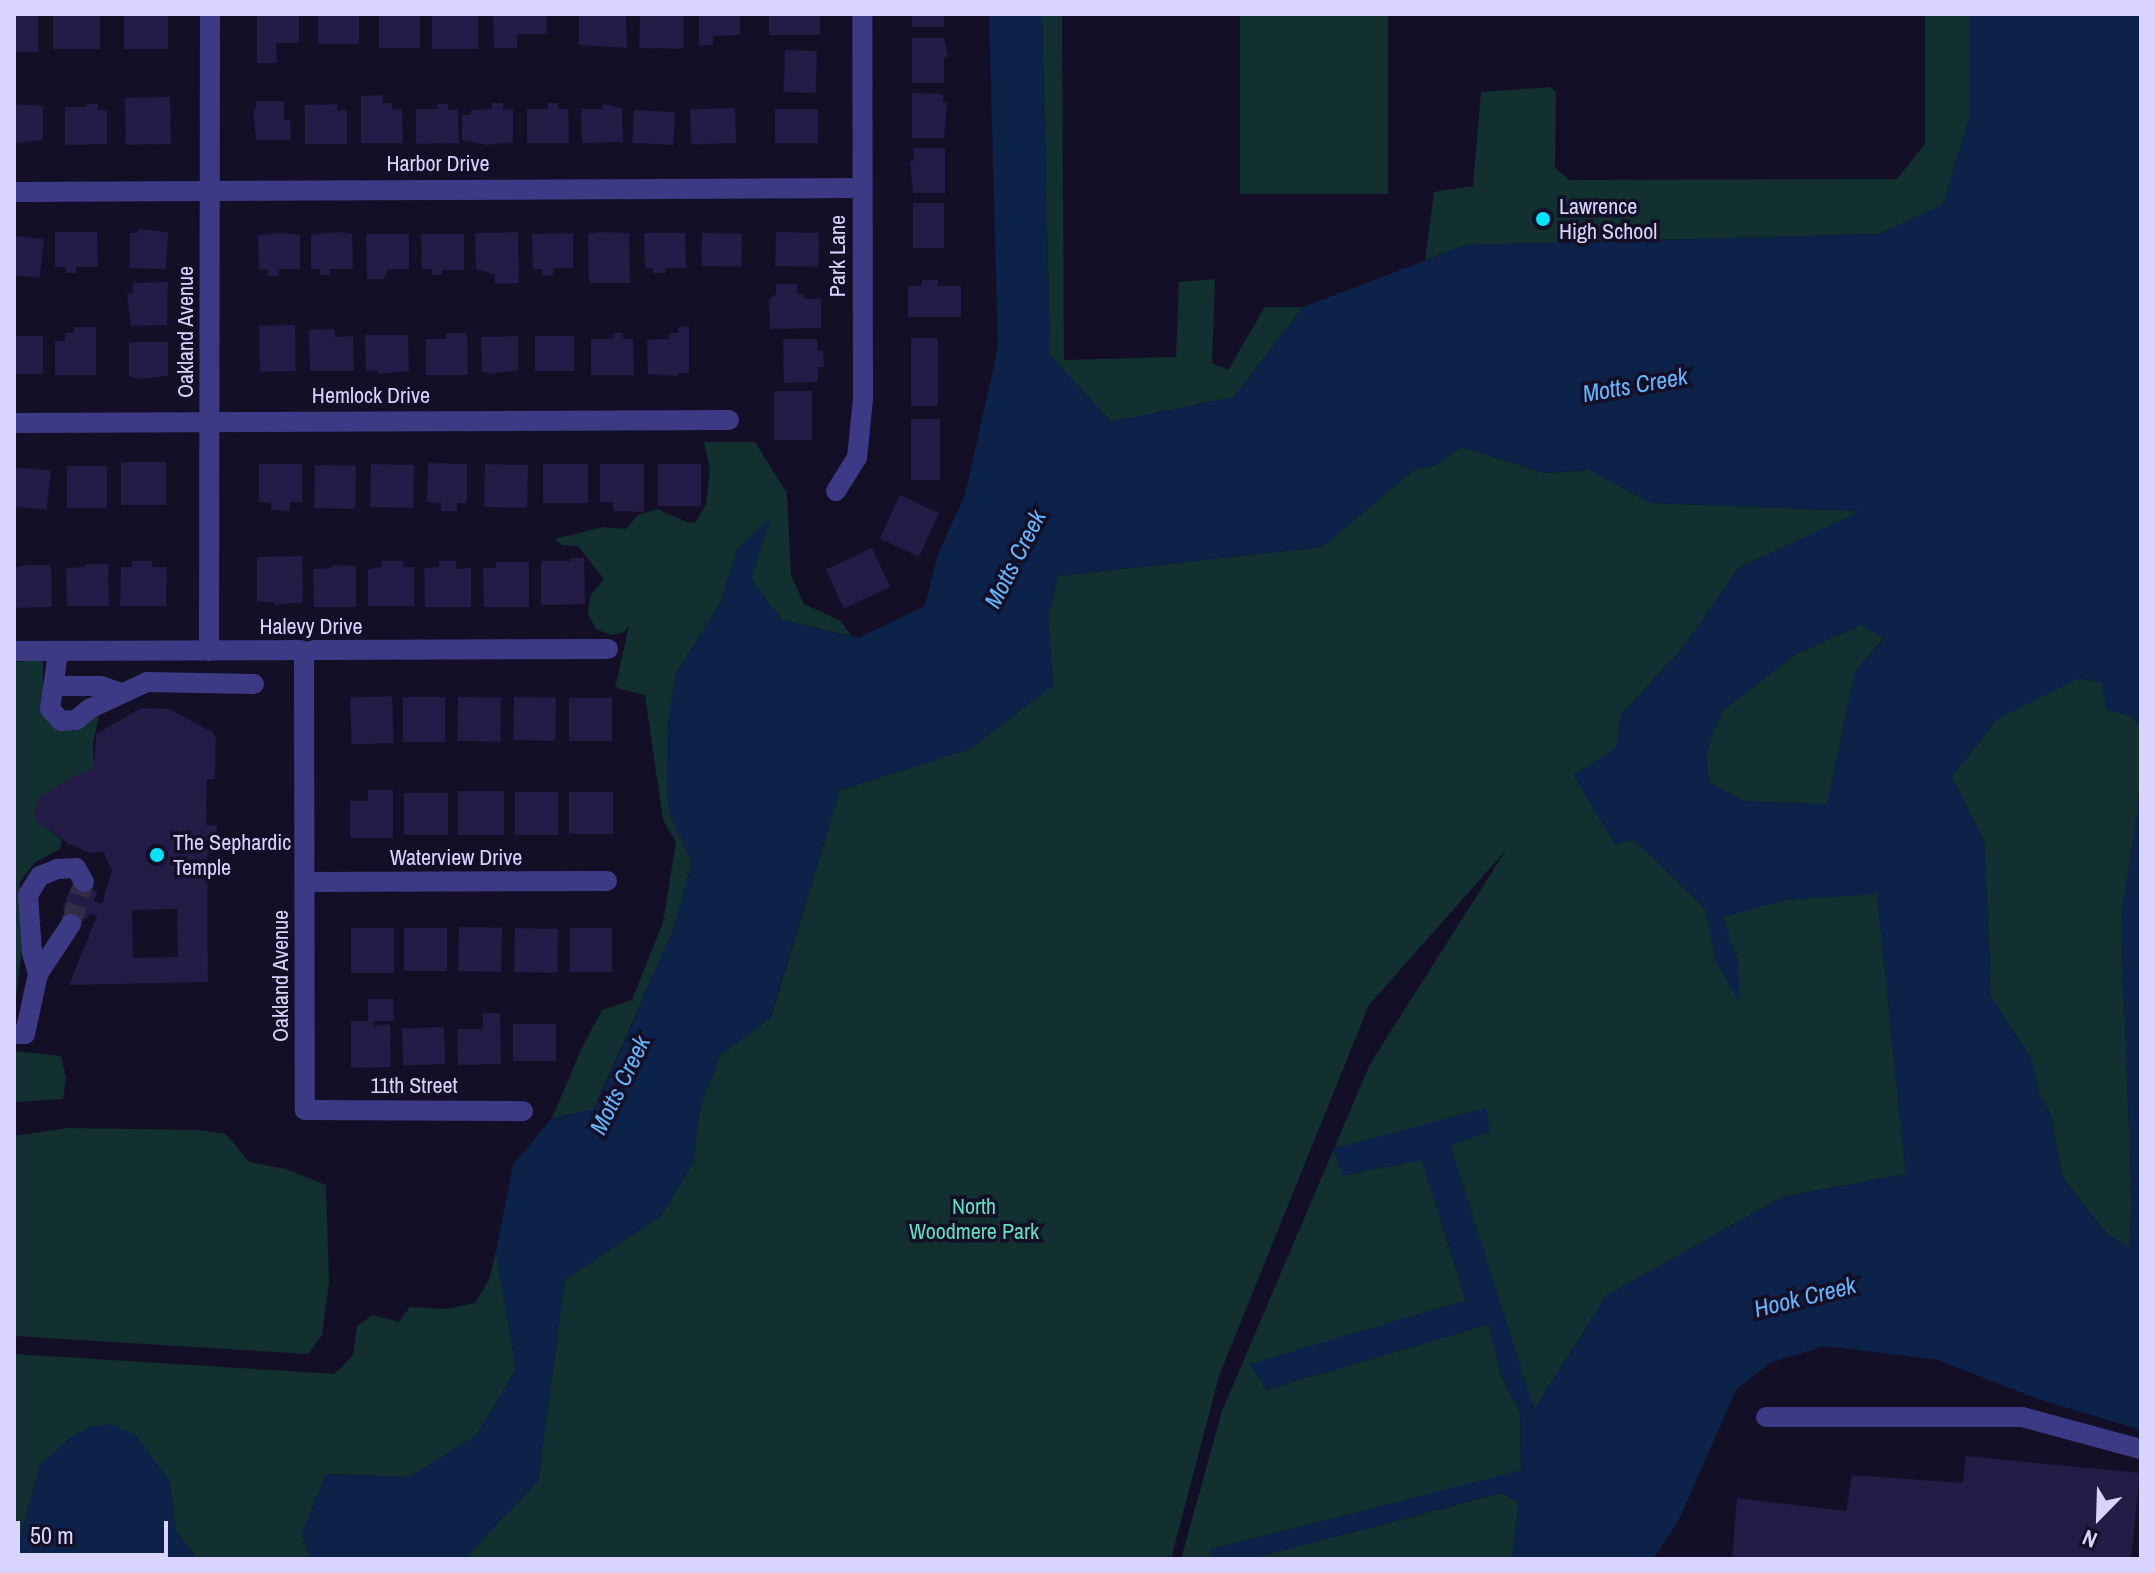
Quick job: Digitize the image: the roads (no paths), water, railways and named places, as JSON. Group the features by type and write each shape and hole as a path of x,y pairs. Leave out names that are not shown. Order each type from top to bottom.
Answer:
{"street":[{"name":"Oakland Avenue","path":"209,651 210,14"},
{"name":"Park Lane","path":"836,491 857,458 863,399 862,14"},
{"name":"Harbor Drive","path":"14,192 862,188"},
{"name":"Hemlock Drive","path":"14,423 729,420"},
{"name":"Halevy Drive","path":"14,651 608,649"},
{"path":"54,651 57,660 50,709 61,721 76,720 89,709 147,682 181,686 254,684"},
{"path":"140,651 145,659 147,682"},
{"name":"Oakland Avenue","path":"304,651 305,1110"},
{"path":"53,686 101,686 121,693"},
{"path":"38,974 32,953 28,895 40,876 57,869 76,868 84,882"},
{"name":"Waterview Drive","path":"305,882 607,881"},
{"path":"14,1034 25,1034 38,974 71,924"},
{"name":"11th Street","path":"305,1110 523,1111"},
{"path":"1766,1417 2022,1417 2141,1449"}],"water":[{"path":"989,14 1042,14 1050,355 1111,422 1234,397 1303,307 1466,245 1879,234 1943,204 1970,115 1970,14 2141,14 2141,726 2132,716 2106,710 2102,683 2078,678 1997,719 1952,776 1984,840 1991,997 2032,1060 2039,1094 2051,1115 2062,1176 2107,1234 2129,1247 2132,1204 2121,918 2141,785 2141,1430 2038,1399 1938,1360 1824,1346 1770,1363 1736,1390 1678,1522 1653,1559 1512,1559 1519,1503 1501,1493 1250,1559 1215,1559 1209,1550 1521,1470 1520,1412 1501,1375 1489,1324 1266,1390 1250,1364 1466,1300 1422,1160 1343,1176 1333,1149 1486,1108 1490,1132 1450,1145 1534,1409 1606,1296 1782,1197 1906,1174 1877,894 1785,900 1723,917 1738,963 1740,1003 1716,962 1706,909 1634,840 1615,845 1573,775 1616,748 1621,715 1685,645 1738,568 1861,511 1651,503 1590,470 1545,473 1461,447 1436,465 1415,469 1322,547 1058,576 1048,617 1053,685 970,749 840,790 770,1018 720,1055 699,1111 694,1161 661,1216 565,1279 538,1481 464,1559 311,1559 302,1533 326,1474 410,1477 476,1435 516,1370 496,1251 513,1165 552,1118 595,1109 673,930 692,863 668,810 667,725 676,673 720,604 737,550 771,517 751,579 782,620 858,638 925,606 938,554 965,495 998,347","holes":["1861,625 1884,638 1855,672 1827,804 1744,801 1708,782 1706,753 1722,711 1796,654"]},
{"path":"110,1424 136,1435 169,1480 176,1531 198,1559 14,1559 14,1537 21,1535 40,1465 69,1438 90,1427"}],"tunnel":[{"path":"71,924 84,882"}],"place":[{"name":"Lawrence High School","path":"1543,219"},
{"name":"The Sephardic Temple","path":"157,855"}],"water label":[{"name":"Motts Creek","path":"1635,385"},
{"name":"Motts Creek","path":"1015,559"},
{"name":"Motts Creek","path":"620,1085"},
{"name":"Hook Creek","path":"1805,1297"}],"park label":[{"name":"North Woodmere Park","path":"974,1218"}]}
